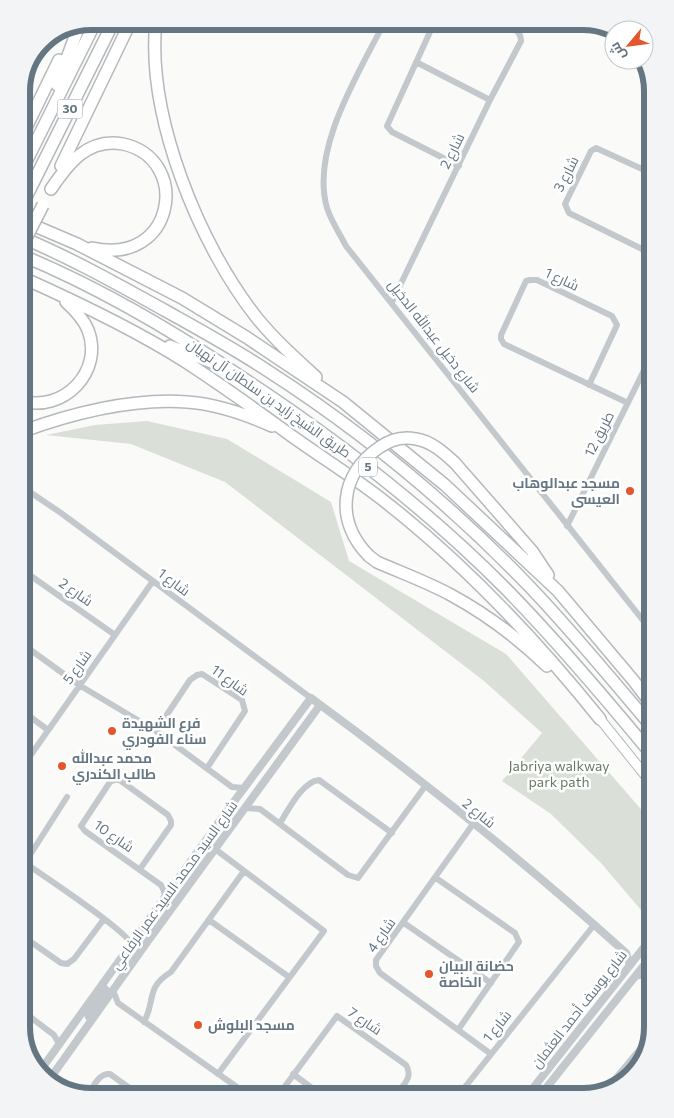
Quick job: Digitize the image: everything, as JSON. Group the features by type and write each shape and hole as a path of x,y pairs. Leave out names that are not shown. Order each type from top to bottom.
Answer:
{"highway":[{"name":"30","path":"30,153 92,30"},
{"name":"30","path":"30,190 110,30"},
{"path":"53,144 86,98 125,30"},
{"path":"30,230 126,30"},
{"path":"155,30 154,45 156,73 168,133 186,189 209,241 235,287 264,326 343,402 446,485 558,591 644,694"},
{"path":"30,120 75,32"},
{"path":"34,145 76,32"},
{"path":"50,189 66,167 78,155 91,147 105,144 126,145 139,150 152,161 162,176 166,194 165,208 160,223 146,240 129,248 115,251 101,250 77,244"},
{"path":"30,224 77,244 182,298 246,337 343,402"},
{"name":"طريق الشيخ زايد بن سلطان آل نهيان","path":"30,241 105,278 210,336 267,370 355,432 416,481 505,562 568,629 644,718"},
{"name":"طريق الشيخ زايد بن سلطان آل نهيان","path":"30,259 92,289 190,343 317,428 392,486 447,533 536,621 575,663 644,745"},
{"path":"30,281 120,325 185,361 261,412 378,496 434,542 490,594 567,678 600,719"},
{"path":"30,402 41,403 62,398 80,382 90,363 91,348 87,327 77,312 53,291"},
{"path":"120,325 235,372"},
{"path":"30,429 94,410 171,401 225,408 288,433"},
{"path":"355,432 397,456 466,505"},
{"path":"558,591 532,551 455,463 429,442 407,438 384,444 364,460 350,480 346,498 346,517 355,539 369,556 377,562 450,594 491,620 538,657 600,719"}],"main road":[{"path":"600,719 644,774"}],"street":[{"name":"شارع دخيل عبدالله الدخيل","path":"381,30 334,124 324,164 324,192 327,209 346,246 644,622"},
{"path":"431,30 387,122 387,127 392,132 459,166"},
{"name":"شارع 2","path":"392,302 490,100 521,42 520,34 517,30"},
{"path":"416,62 490,100"},
{"name":"شارع 3","path":"644,170 596,148 591,151 565,204 569,213 644,250"},
{"name":"شارع 1","path":"589,385 617,325 616,320 612,316 538,280 526,282 501,335 503,343 589,385 628,404"},
{"name":"طريق 12","path":"567,526 644,371"},
{"name":"شارع 1","path":"30,492 311,698"},
{"name":"شارع 2","path":"30,575 116,636"},
{"name":"شارع 5","path":"30,759 79,685 116,636 153,581"},
{"path":"30,650 79,685 156,731 232,787 237,798"},
{"name":"شارع 11","path":"156,731 190,680 196,675 202,674 242,700 245,711 206,768"},
{"name":"شارع 2","path":"311,698 426,785 594,924 626,953 630,965"},
{"name":"شارع السيد محمد السيد عمر الرفاعي","path":"44,1066 120,960 129,940 137,936 311,698"},
{"name":"شارع السيد محمد السيد عمر الرفاعي","path":"53,1075 214,849 320,705"},
{"path":"30,717 48,730"},
{"name":"شارع 10","path":"140,869 171,825 171,821 168,815 121,780 116,779 110,782 81,826 85,831 161,885"},
{"path":"280,823 306,785 319,780 392,833"},
{"path":"245,808 260,809 348,875 358,878 426,785"},
{"path":"232,787 244,788"},
{"path":"255,794 260,809"},
{"path":"30,855 67,797"},
{"path":"198,872 192,872 192,869 222,827 224,815"},
{"name":"شارع 4","path":"473,824 376,960 376,966 380,973 491,1054"},
{"path":"214,849 324,931 218,1074"},
{"path":"30,871 104,919 129,940"},
{"path":"144,1022 150,1011 155,985 171,972 244,871"},
{"path":"148,941 150,931 186,881 187,878 181,876"},
{"path":"436,878 515,933 519,938 519,942 458,1030"},
{"path":"161,885 175,884"},
{"path":"161,885 165,897"},
{"path":"30,941 61,963 67,964 74,959 104,919"},
{"path":"209,920 289,977"},
{"path":"404,923 491,983"},
{"name":"شارع 1","path":"464,1088 594,924"},
{"name":"شارع يوسف أحمد العثمان","path":"533,1088 644,947"},
{"path":"626,953 638,954"},
{"path":"93,1017 89,1017 88,1014 121,968 120,960"},
{"name":"شارع يوسف أحمد العثمان","path":"546,1088 644,964"},
{"path":"634,977 644,976"},
{"path":"113,990 118,1003 238,1088"},
{"path":"103,1004 118,1003"},
{"name":"شارع 7","path":"284,1088 337,1016 406,1065 410,1077 401,1088"},
{"path":"30,1021 32,1018 54,1035 59,1044"},
{"path":"56,1070 57,1060 80,1026 79,1022 75,1022"},
{"path":"54,1035 65,1036"},
{"path":"615,1079 638,1052"},
{"path":"47,1069 50,1058"},
{"path":"93,1088 101,1075 110,1074 129,1088"},
{"path":"294,1074 312,1088"}],"green space":[{"name":"Jabriya walkway park path","path":"147,421 227,439 331,502 349,561 506,654 644,813 644,913 601,863 551,814 502,781 542,733 484,681 225,482 131,444 46,435 95,425"}],"place":[{"name":"مسجد عبدالوهاب العيسى","path":"630,491"},
{"name":"فرع الشهيدة سناء الفودري","path":"112,731"},
{"name":"محمد عبدالله طالب الكندري","path":"62,766"},
{"name":"حضانة البيان الخاصة","path":"429,974"},
{"name":"مسجد البلوش","path":"198,1025"}]}
